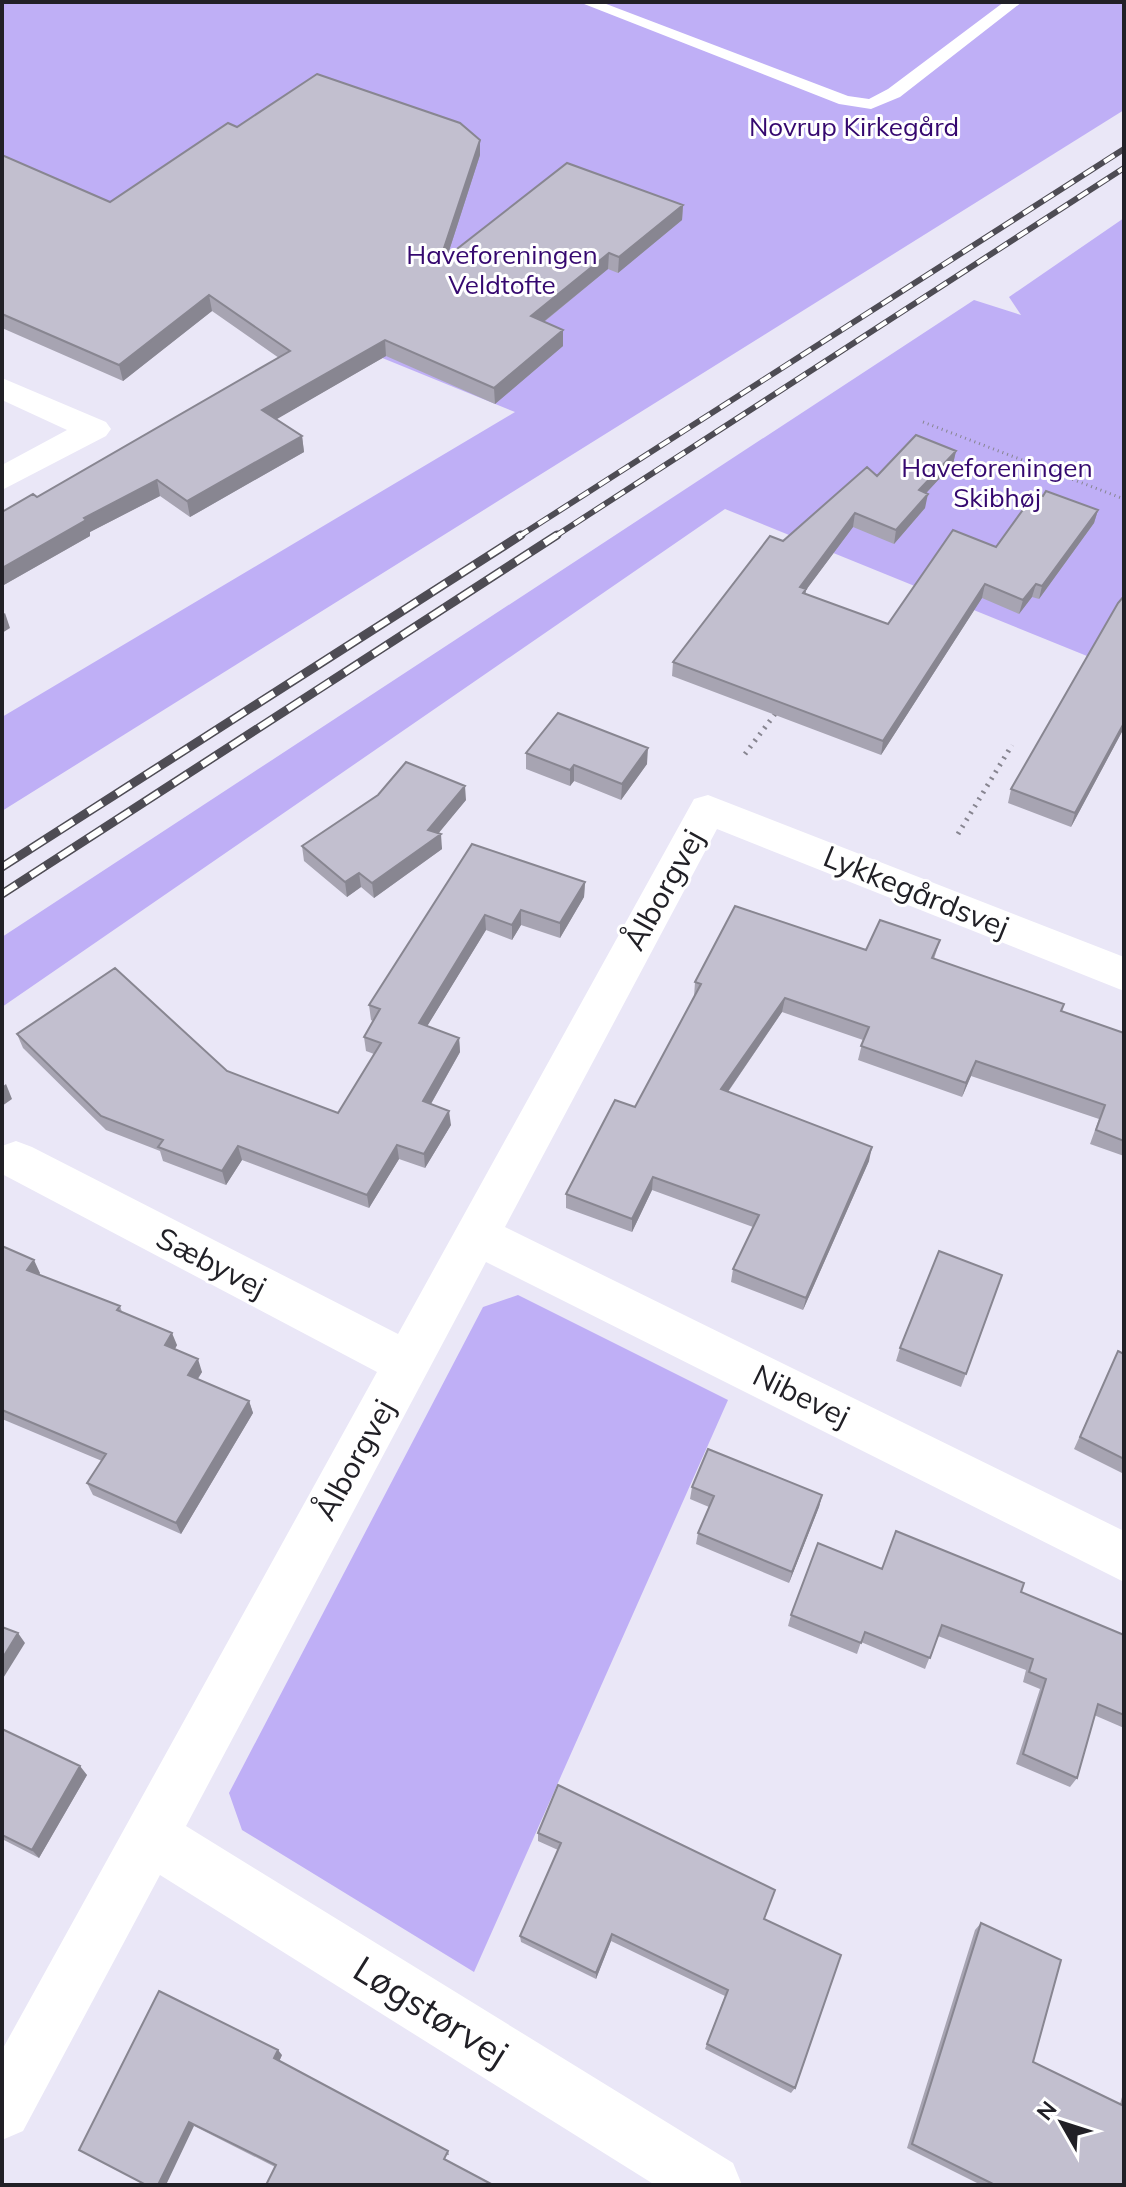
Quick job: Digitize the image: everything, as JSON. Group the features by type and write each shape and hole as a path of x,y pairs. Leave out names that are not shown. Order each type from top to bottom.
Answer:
{"street":[{"path":"2,388 94,429 2,479"},
{"name":"Lykkegårdsvej","path":"708,809 1124,975"},
{"name":"Ålborgvej","path":"9,2080 150,1836 708,809"},
{"name":"Sæbyvej","path":"16,1160 407,1363"},
{"name":"Nibevej","path":"477,1235 1124,1557"},
{"name":"Løgstørvej","path":"150,1836 711,2185"}],"lane":[{"path":"587,2 845,100 871,104 894,93 1014,2"}],"path":[{"path":"923,422 1124,499"},
{"path":"745,754 780,708"},
{"path":"958,834 1012,745"}],"green space":[{"path":"2,2 1124,2 1124,110 2,811 2,717 515,412 2,203"},
{"name":"Haveforeningen Skibhøj","path":"1124,218 1124,671 725,509 2,1007 2,937 974,300 1021,315 1009,297"},
{"path":"518,1295 728,1400 474,1972 242,1830 229,1793 483,1307"}],"building":[{"path":"317,74 460,123 480,140 439,263 567,163 683,205 619,257 609,253 531,316 563,330 494,388 385,340 262,410 302,436 187,501 157,480 84,518 86,520 2,568 2,512 33,494 37,497 290,351 209,295 119,365 2,314 2,155 110,202 228,123 237,127"},
{"path":"916,435 956,451 919,490 928,494 896,530 855,513 800,587 806,589 803,593 888,624 953,530 996,547 1035,493 1043,496 1046,491 1098,510 1042,586 1036,584 1023,600 985,584 883,741 673,662 770,536 783,541 867,467 877,476"},
{"path":"1124,596 1124,723 1075,813 1011,789 1118,603"},
{"path":"558,713 648,748 622,784 574,765 570,770 526,753"},
{"path":"406,762 465,786 428,830 441,834 372,883 359,873 345,882 302,846 378,795"},
{"path":"472,844 585,882 560,923 521,910 512,925 485,915 419,1023 459,1038 423,1101 449,1111 424,1154 397,1145 367,1195 238,1146 222,1171 158,1147 163,1140 101,1116 17,1034 115,968 227,1071 338,1113 381,1043 364,1037 380,1009 369,1005"},
{"path":"735,906 866,950 880,920 940,940 932,958 1064,1004 1061,1011 1124,1033 1124,1141 1096,1130 1105,1105 976,1061 966,1083 861,1046 869,1027 785,998 721,1089 872,1147 806,1298 733,1269 759,1215 653,1177 632,1219 566,1194 615,1100 635,1107 701,984 695,982"},
{"path":"2,1246 34,1260 27,1270 120,1306 117,1310 172,1333 165,1345 198,1359 188,1375 249,1401 176,1523 87,1483 106,1454 2,1410"},
{"path":"939,1251 1002,1275 966,1374 900,1348"},
{"path":"1118,1351 1124,1354 1124,1459 1080,1437"},
{"path":"708,1449 822,1495 792,1572 698,1533 714,1496 692,1487"},
{"path":"896,1531 1024,1583 1021,1592 1124,1635 1124,1715 1098,1704 1077,1778 1023,1754 1046,1679 1029,1672 1033,1659 942,1625 930,1658 865,1632 861,1643 791,1615 818,1543 882,1569"},
{"path":"2,1627 18,1633 2,1659"},
{"path":"2,1729 80,1766 32,1850 2,1835"},
{"path":"558,1785 775,1890 764,1919 841,1955 795,2088 707,2044 728,1990 612,1934 596,1973 520,1936 561,1843 538,1833"},
{"path":"981,1923 1061,1960 1033,2062 1124,2106 1124,2185 995,2185 912,2144"},
{"path":"159,1991 278,2050 274,2058 448,2151 444,2159 493,2185 266,2185 276,2165 189,2122 158,2185 146,2185 79,2150"}],"railway":[{"path":"518,537 1124,149"},
{"path":"554,537 1124,168"},
{"path":"2,867 521,535"},
{"path":"2,894 557,535"}],"park label":[{"name":"Novrup Kirkegård","path":"854,127"},
{"name":"Haveforeningen Veldtofte","path":"502,270"}]}
